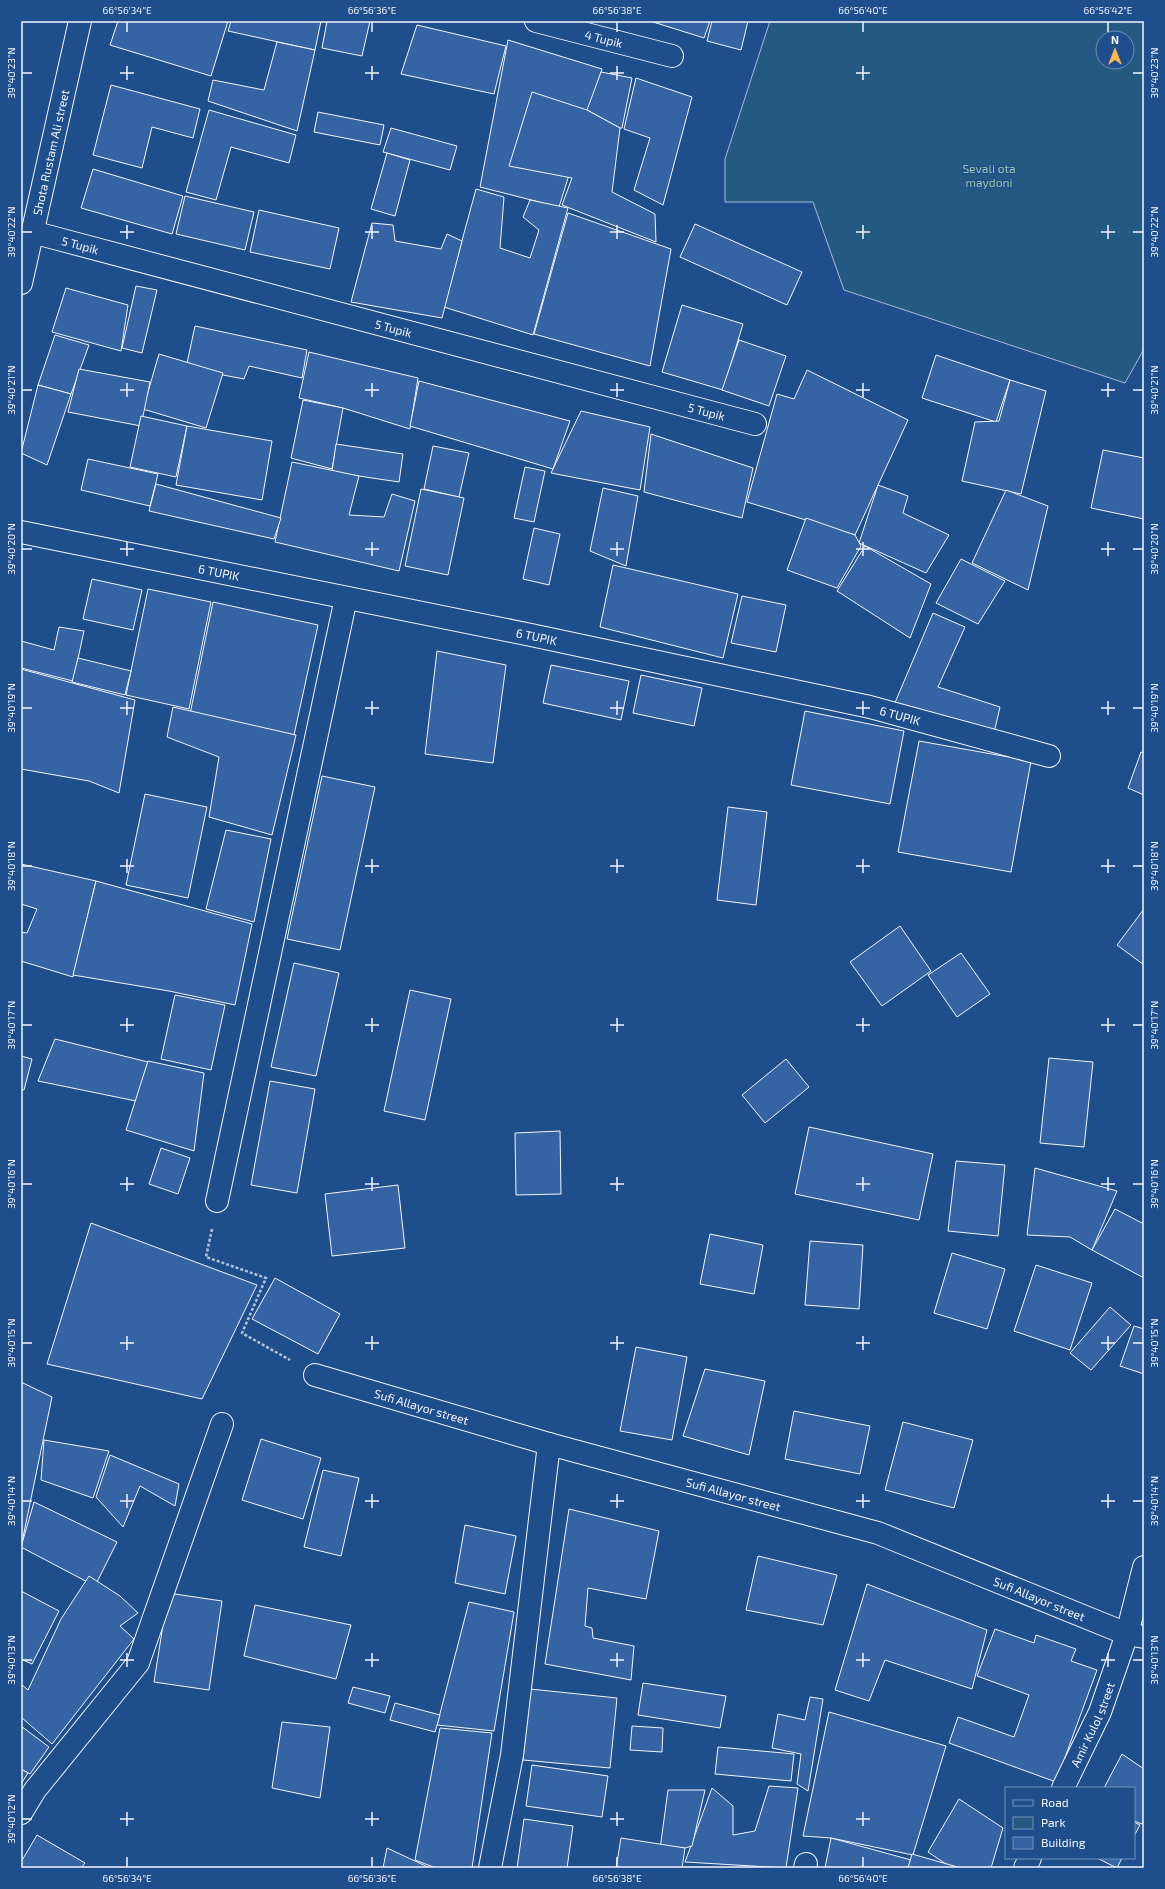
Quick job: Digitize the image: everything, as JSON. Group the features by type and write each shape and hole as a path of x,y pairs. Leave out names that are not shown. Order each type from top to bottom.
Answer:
{"street":[{"name":"4 Tupik","path":"536,21 672,56"},
{"name":"Shota Rustam Ali street","path":"21,283 74,23"},
{"name":"5 Tupik","path":"32,232 755,424"},
{"name":"6 TUPIK","path":"21,532 346,598 870,708 1049,756"},
{"path":"218,1201 346,598"},
{"name":"Sufi Allayor street","path":"315,1375 549,1444 878,1533 1136,1636"},
{"path":"21,1813 35,1790 138,1663 222,1424"},
{"path":"490,1868 512,1755 549,1444"},
{"name":"Amir Kulol street","path":"1064,1787 1136,1636 1144,1568"},
{"path":"1025,1868 1030,1859"}],"path":[{"path":"218,1201 206,1257 266,1278 242,1332 315,1375"}],"green space":[{"name":"Sevali ota maydoni","path":"770,21 1144,21 1144,349 1125,383 844,290 813,202 725,202 725,159"}],"building":[{"path":"118,21 228,21 211,76 110,45"},
{"path":"231,21 321,21 315,50 228,31"},
{"path":"327,21 370,21 362,56 322,48"},
{"path":"650,21 710,21 704,38"},
{"path":"712,21 748,21 741,50 707,41"},
{"path":"417,25 506,46 494,94 401,74"},
{"path":"508,40 602,69 559,207 480,187"},
{"path":"277,42 315,50 297,131 208,101 213,80 264,90"},
{"path":"601,72 632,78 622,128 587,110"},
{"path":"636,78 692,97 663,205 634,190 650,138 624,129"},
{"path":"111,85 200,109 193,138 152,127 142,168 93,155"},
{"path":"532,92 587,110 620,128 612,192 655,214 656,242 562,205 572,178 509,166"},
{"path":"209,110 296,135 289,163 231,147 216,200 186,192"},
{"path":"318,112 384,125 380,145 314,132"},
{"path":"391,128 457,146 450,170 383,152"},
{"path":"387,153 410,160 395,216 371,209"},
{"path":"93,169 183,196 172,234 81,208"},
{"path":"476,189 504,197 500,248 530,258 539,230 523,217 530,200 568,208 533,335 444,307"},
{"path":"185,196 254,212 245,250 176,234"},
{"path":"259,210 339,228 330,269 250,252"},
{"path":"568,213 671,249 650,366 534,334"},
{"path":"372,223 393,225 395,241 441,249 447,234 462,241 442,318 351,302"},
{"path":"695,224 802,272 787,305 680,257"},
{"path":"136,286 157,290 142,353 122,348"},
{"path":"66,288 128,305 121,351 52,332"},
{"path":"682,305 743,324 723,390 662,372"},
{"path":"195,326 307,350 302,378 249,366 244,379 186,368"},
{"path":"55,335 89,345 71,394 38,385"},
{"path":"739,340 786,356 769,406 722,390"},
{"path":"309,352 418,378 410,429 343,408 299,398"},
{"path":"159,354 223,373 206,428 143,409"},
{"path":"936,355 1010,380 996,422 922,398"},
{"path":"79,369 150,382 141,426 68,412"},
{"path":"807,370 908,420 855,535 747,502 777,394 794,399"},
{"path":"1010,380 1046,391 1021,494 962,481 975,422 999,421"},
{"path":"419,381 570,421 553,469 410,426"},
{"path":"38,385 71,394 47,465 21,453"},
{"path":"303,400 343,408 332,469 291,458"},
{"path":"581,411 650,427 640,490 551,473"},
{"path":"141,416 187,426 176,477 130,467"},
{"path":"187,426 272,441 262,500 176,485"},
{"path":"651,434 753,468 742,518 644,492"},
{"path":"336,444 403,454 399,482 332,472"},
{"path":"433,446 469,453 459,497 424,489"},
{"path":"1103,450 1144,458 1144,519 1091,508"},
{"path":"88,459 158,474 150,506 81,490"},
{"path":"292,462 359,476 349,515 384,517 392,494 415,501 399,571 275,542"},
{"path":"525,467 545,471 534,522 514,518"},
{"path":"156,484 281,518 274,539 149,511"},
{"path":"878,485 908,496 903,513 949,535 926,573 859,543"},
{"path":"603,488 638,496 626,566 590,551"},
{"path":"421,489 464,498 448,575 405,566"},
{"path":"1006,490 1048,506 1028,590 972,563"},
{"path":"806,518 855,535 861,546 837,588 787,570"},
{"path":"534,528 560,534 549,585 523,579"},
{"path":"865,546 931,584 910,638 837,591"},
{"path":"961,559 1005,581 978,624 936,603"},
{"path":"613,565 738,594 723,658 600,627"},
{"path":"92,579 142,590 133,630 83,619"},
{"path":"148,589 211,602 189,709 126,695"},
{"path":"742,596 786,605 776,652 731,643"},
{"path":"213,602 318,625 294,735 190,714"},
{"path":"933,613 965,627 938,687 1000,707 994,733 894,705"},
{"path":"59,627 84,631 73,681 21,668 21,641 54,650"},
{"path":"437,651 506,665 493,763 425,754"},
{"path":"78,658 131,671 125,695 72,682"},
{"path":"551,665 629,681 621,720 543,703"},
{"path":"21,669 135,700 119,793 89,781 21,769"},
{"path":"641,675 702,688 694,726 633,713"},
{"path":"173,707 296,735 272,835 209,817 219,757 167,737"},
{"path":"805,711 904,731 890,804 791,785"},
{"path":"919,741 1031,761 1011,872 898,852"},
{"path":"1141,752 1144,753 1144,795 1128,788"},
{"path":"322,776 375,787 340,950 287,939"},
{"path":"145,794 207,807 188,898 126,885"},
{"path":"728,807 767,812 756,905 717,900"},
{"path":"226,830 271,839 254,922 206,909"},
{"path":"21,864 96,881 73,977 21,961 21,932 27,933 37,909 21,904"},
{"path":"96,881 252,924 235,1005 169,991 73,975"},
{"path":"1144,909 1144,965 1117,945"},
{"path":"900,926 931,971 882,1006 850,962"},
{"path":"961,953 990,994 957,1017 928,975"},
{"path":"294,963 339,973 316,1076 271,1067"},
{"path":"410,990 451,999 425,1120 384,1111"},
{"path":"175,995 225,1005 211,1070 161,1059"},
{"path":"55,1039 148,1062 136,1101 38,1081"},
{"path":"21,1056 32,1059 24,1090 21,1089"},
{"path":"1049,1058 1093,1062 1084,1147 1040,1143"},
{"path":"786,1059 809,1087 765,1123 742,1095"},
{"path":"148,1061 204,1073 194,1151 126,1130"},
{"path":"270,1081 315,1089 297,1193 251,1185"},
{"path":"809,1127 933,1154 919,1220 795,1194"},
{"path":"560,1131 561,1194 516,1195 515,1133"},
{"path":"161,1148 190,1158 178,1194 149,1184"},
{"path":"956,1161 1005,1165 998,1236 948,1231"},
{"path":"1035,1168 1117,1191 1092,1250 1070,1237 1027,1235"},
{"path":"398,1185 405,1248 332,1256 325,1194"},
{"path":"1115,1209 1144,1224 1144,1278 1092,1250"},
{"path":"91,1223 257,1285 202,1399 47,1364"},
{"path":"710,1234 763,1245 754,1294 700,1284"},
{"path":"810,1241 863,1245 859,1309 805,1305"},
{"path":"952,1253 1005,1269 987,1329 934,1313"},
{"path":"1036,1265 1092,1283 1070,1350 1014,1331"},
{"path":"275,1278 340,1314 318,1354 252,1319"},
{"path":"1110,1307 1131,1325 1091,1370 1070,1353"},
{"path":"1134,1326 1144,1329 1144,1374 1120,1366"},
{"path":"636,1347 687,1357 672,1440 620,1431"},
{"path":"705,1369 765,1381 749,1455 683,1436"},
{"path":"21,1382 52,1397 21,1547"},
{"path":"794,1411 870,1426 860,1474 785,1459"},
{"path":"903,1422 973,1440 954,1508 885,1490"},
{"path":"261,1439 321,1458 303,1519 242,1500"},
{"path":"44,1440 109,1451 93,1498 41,1480"},
{"path":"110,1455 179,1484 175,1506 140,1486 123,1527 96,1497"},
{"path":"323,1470 359,1478 341,1556 304,1547"},
{"path":"34,1502 117,1542 95,1586 21,1547"},
{"path":"569,1509 659,1531 646,1599 588,1588 585,1626 592,1628 593,1638 634,1646 631,1680 545,1664"},
{"path":"465,1525 516,1536 505,1594 455,1583"},
{"path":"758,1556 837,1575 823,1625 746,1610"},
{"path":"89,1576 120,1596 138,1613 120,1626 134,1639 52,1744 21,1717 21,1684 28,1690 61,1619"},
{"path":"867,1584 987,1630 972,1689 885,1660 869,1701 835,1690"},
{"path":"21,1591 59,1611 32,1664 21,1659"},
{"path":"168,1593 222,1601 209,1690 154,1682"},
{"path":"469,1602 514,1612 494,1731 437,1725"},
{"path":"255,1605 351,1625 336,1679 244,1656"},
{"path":"995,1629 1034,1643 1036,1635 1076,1649 1071,1661 1097,1670 1056,1782 949,1743 958,1717 1014,1737 1029,1695 977,1676"},
{"path":"643,1683 726,1696 720,1728 638,1715"},
{"path":"353,1687 390,1696 385,1713 348,1703"},
{"path":"530,1689 617,1698 610,1768 523,1760"},
{"path":"810,1697 823,1699 808,1791 797,1784 801,1754 772,1748 778,1714 805,1720"},
{"path":"395,1703 440,1715 435,1732 390,1720"},
{"path":"829,1712 946,1746 913,1855 831,1838 803,1836"},
{"path":"282,1722 330,1727 320,1798 272,1788"},
{"path":"21,1726 49,1747 30,1774 21,1769"},
{"path":"632,1726 663,1728 662,1752 630,1750"},
{"path":"440,1728 492,1733 472,1868 436,1868 415,1860"},
{"path":"718,1747 794,1754 791,1781 715,1774"},
{"path":"1122,1754 1144,1769 1144,1819 1142,1824 1135,1821 1135,1787 1105,1787"},
{"path":"532,1765 608,1776 602,1817 526,1806"},
{"path":"21,1769 28,1773 21,1784"},
{"path":"769,1786 798,1788 786,1868 685,1862 712,1788 733,1806 733,1835 755,1831"},
{"path":"668,1790 705,1790 692,1846 685,1848 660,1849"},
{"path":"959,1799 1003,1828 991,1868 952,1868 928,1852"},
{"path":"524,1819 573,1826 567,1868 517,1868"},
{"path":"1135,1822 1140,1825 1135,1834"},
{"path":"37,1835 85,1863 81,1868 21,1868 21,1862"},
{"path":"621,1838 685,1848 682,1868 616,1868"},
{"path":"831,1838 911,1860 908,1868 825,1868"},
{"path":"387,1848 430,1868 383,1868"},
{"path":"912,1854 961,1868 908,1868"},
{"path":"1099,1859 1122,1859 1117,1868"}]}
